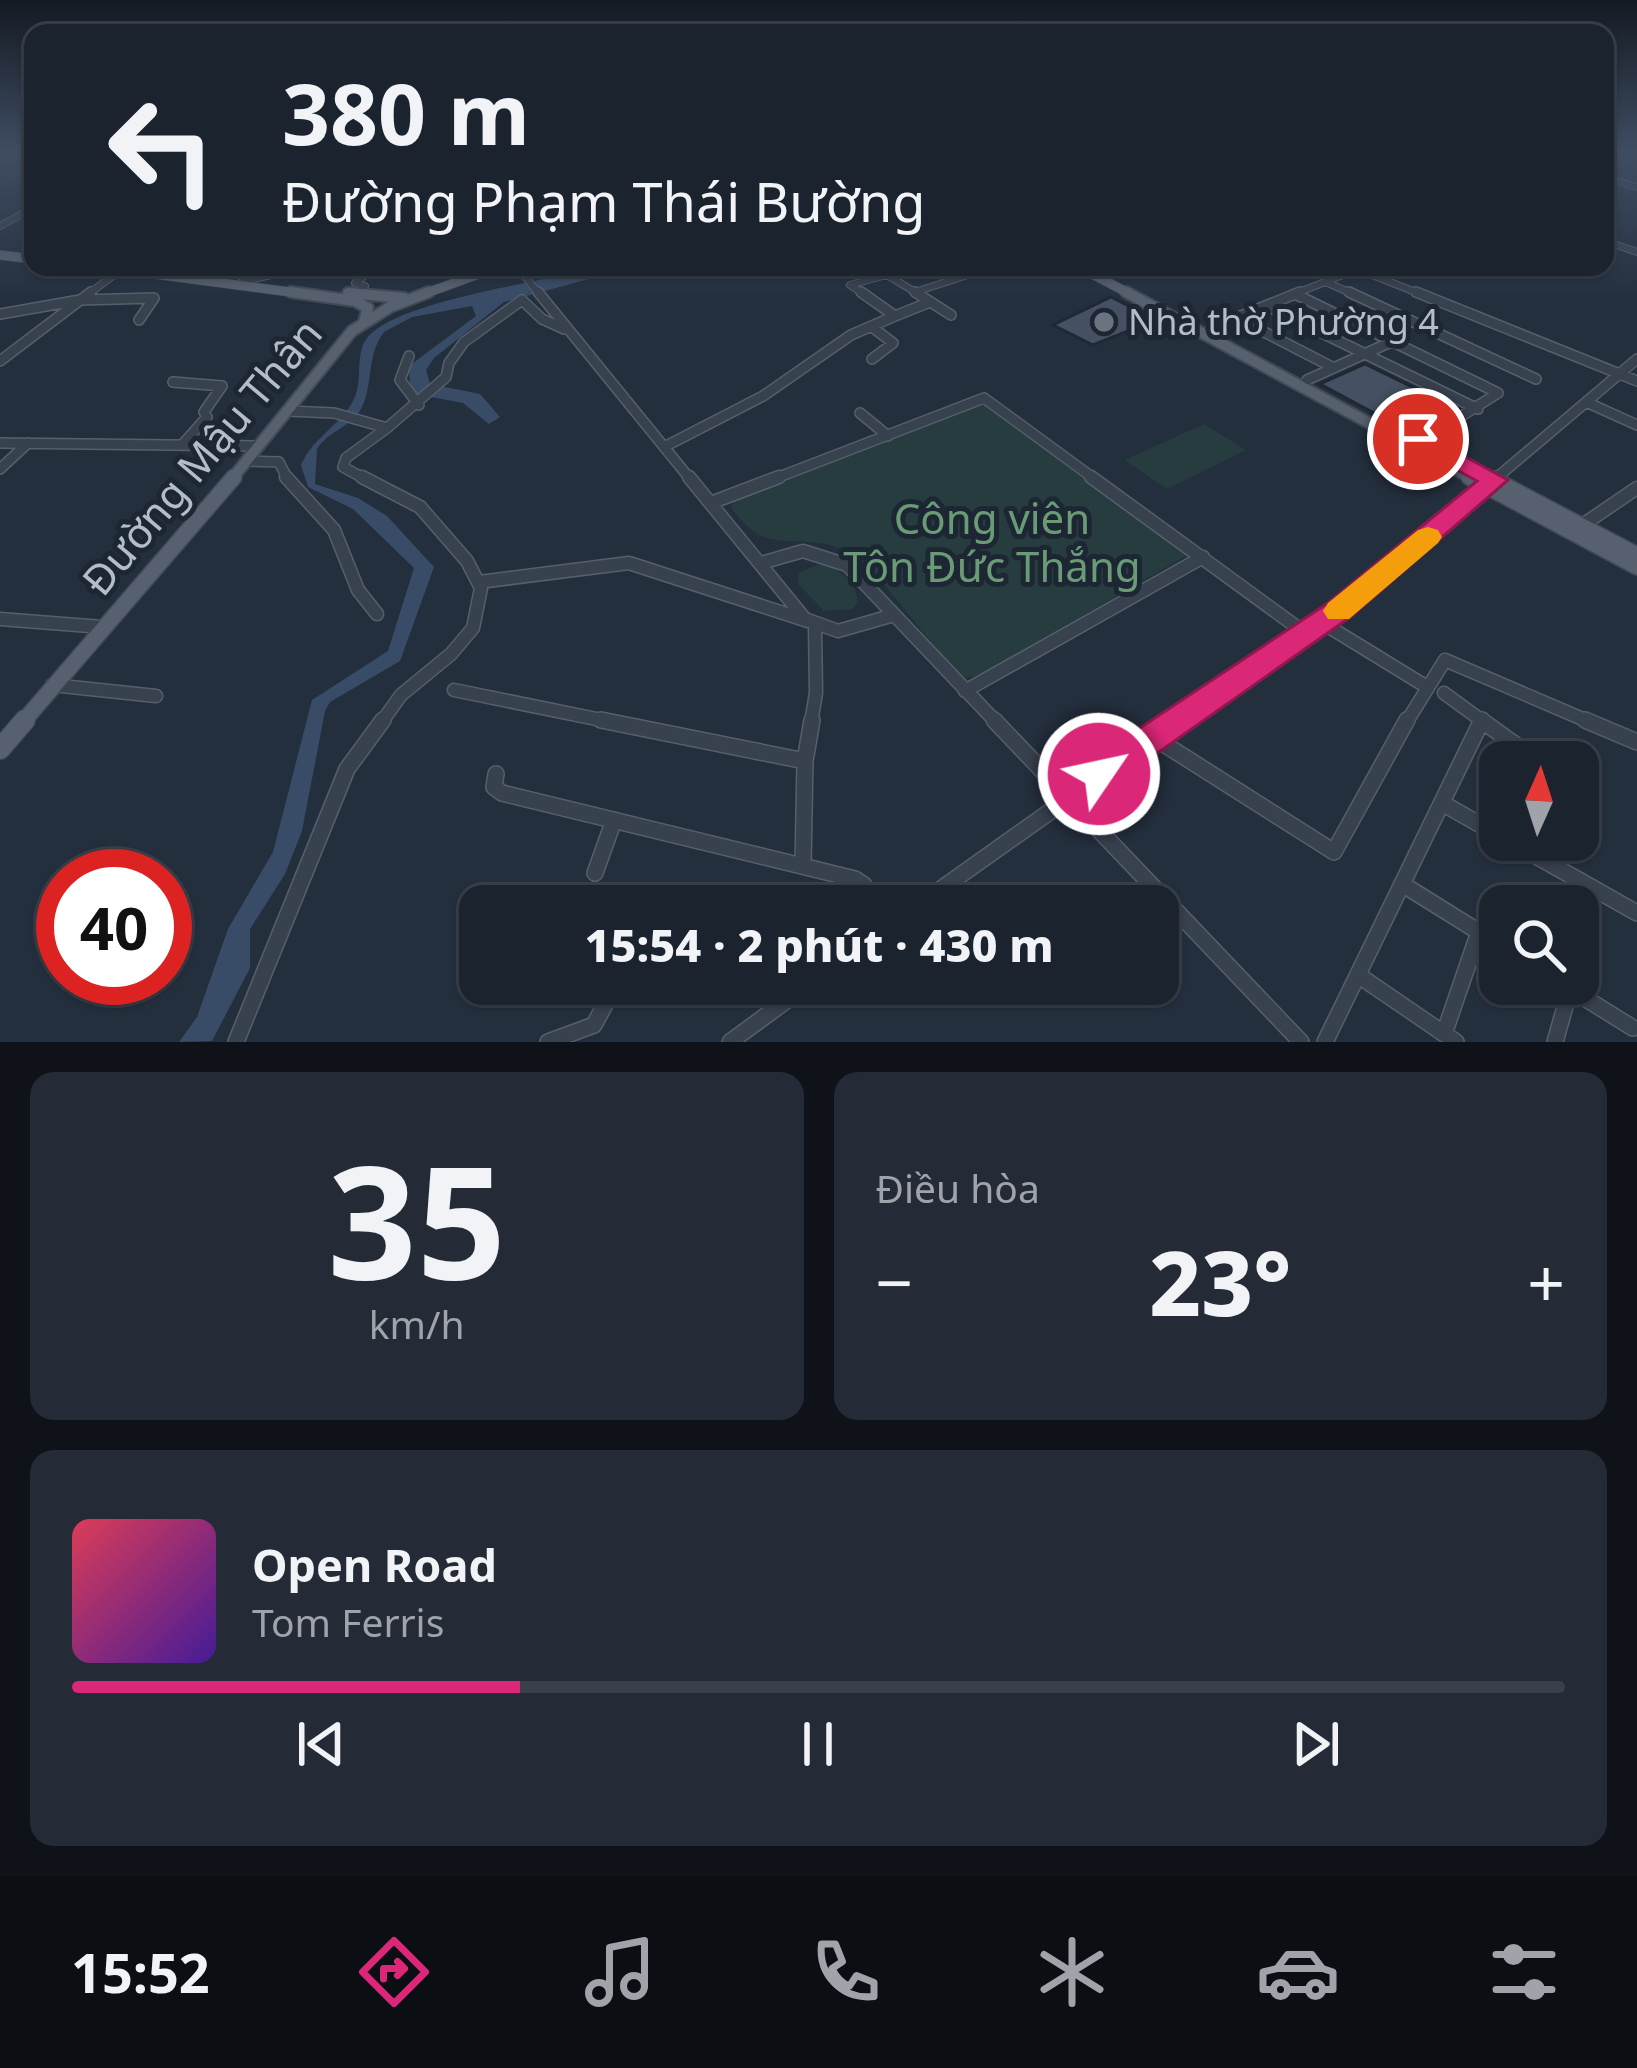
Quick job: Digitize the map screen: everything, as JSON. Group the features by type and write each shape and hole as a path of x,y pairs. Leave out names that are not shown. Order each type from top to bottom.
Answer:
{"main road":[{"path":"190,276 358,296 368,308 364,321"},
{"path":"216,276 387,302"},
{"name":"Đường Mậu Thân","path":"0,749 248,461 338,344 387,302 421,296 463,276"},
{"path":"1097,276 1421,441 1637,567"},
{"path":"1113,276 1491,483 1637,555"}],"street":[{"path":"0,361 112,276"},
{"path":"240,276 246,280 265,276"},
{"path":"358,296 365,286 355,283 364,276"},
{"path":"524,276 812,623 816,693 806,761 803,866"},
{"path":"895,316 850,285 885,276 951,314"},
{"path":"915,292 965,276"},
{"path":"978,276 984,280"},
{"path":"1211,328 1340,276"},
{"path":"1379,276 1637,381"},
{"path":"1326,282 1536,379"},
{"path":"1295,295 1498,393 1421,441"},
{"path":"0,314 80,300 154,298 140,320"},
{"path":"236,1042 347,770 401,695 452,654 473,628 479,582 420,507 343,467 346,458 379,426 419,406 446,377 447,364 466,340 496,323 522,300 542,319 570,332"},
{"path":"666,446 763,395 851,335 930,302"},
{"path":"1267,306 1478,409"},
{"path":"1238,318 1334,368"},
{"path":"872,327 893,343 872,359"},
{"path":"1307,380 1393,341"},
{"path":"410,356 400,380 419,406"},
{"path":"945,885 1321,622 1637,359"},
{"path":"172,382 222,386 204,412 207,417 182,445"},
{"path":"713,502 984,398 1305,633"},
{"path":"1586,402 1637,425"},
{"path":"288,412 334,413 379,426"},
{"path":"860,413 888,436"},
{"path":"0,443 260,446"},
{"path":"0,469 28,443"},
{"path":"248,461 279,463 292,488 335,531 355,592 377,614"},
{"path":"1581,526 1634,493"},
{"path":"761,562 803,551 832,556 847,565 1301,1042"},
{"path":"965,691 1203,557"},
{"path":"479,582 629,562 845,632 893,615"},
{"path":"0,619 101,627"},
{"path":"1321,622 1427,687"},
{"path":"1154,737 1334,852 1445,660 1637,742"},
{"path":"52,685 156,696"},
{"path":"454,689 806,761"},
{"path":"1444,692 1510,741"},
{"path":"1325,1042 1482,720"},
{"path":"496,774 494,787 502,793 855,879 863,885"},
{"path":"1442,803 1479,824"},
{"path":"595,873 614,820"},
{"path":"1545,861 1637,913"},
{"path":"1358,975 1450,1038 1479,932 1402,884"},
{"path":"548,1042 594,1024 604,1005"},
{"path":"1555,1042 1562,1005"},
{"path":"1596,1005 1633,1028"},
{"path":"730,1042 778,1006"}],"green space":[{"name":"Công viên Tôn Đức Thắng","path":"982,402 1189,554 980,676 965,677 855,557 823,543 781,541 756,533 731,507 734,501"},
{"path":"1204,424 1246,450 1167,489 1125,460"},
{"path":"821,563 851,583 857,596 852,609 824,611 798,584 799,573"}],"water":[{"path":"556,276 600,276 504,302 434,358 426,370 430,384 480,394 500,417 489,424 463,403 410,393 409,366 476,316 472,306 412,317 384,332 361,409 317,449 315,484 358,498 387,516 434,567 400,661 330,702 325,711 302,831 285,874 250,929 250,968 212,1041 179,1042 197,1017 228,929 273,852 312,700 388,651 414,568 353,509 308,487 301,465 353,401 367,338 408,313"}],"building":[{"name":"Nhà thờ Phường 4","path":"1111,297 1156,320 1093,345 1053,325"},
{"path":"1365,364 1457,409 1415,435 1320,384"}],"slow traffic":[{"path":"1338,611 1428,537"}],"place":[{"name":"Nhà thờ Phường 4","path":"1104,322"}],"route":[{"path":"1099,774 1339,610 1495,480 1418,439"}]}
